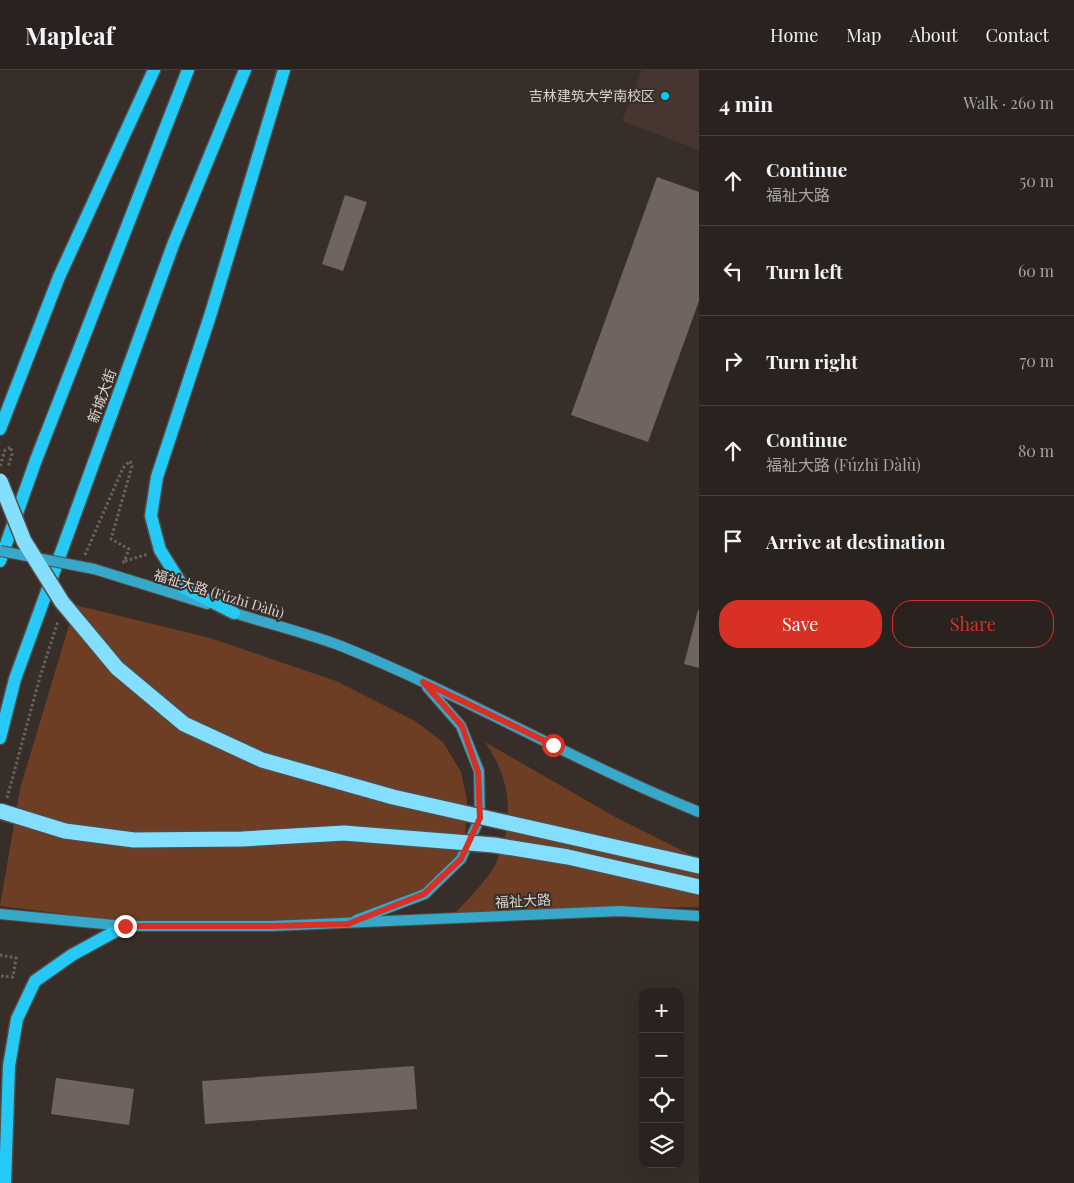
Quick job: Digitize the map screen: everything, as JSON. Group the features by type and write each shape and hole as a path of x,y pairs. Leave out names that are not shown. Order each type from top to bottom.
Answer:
{"highway":[{"path":"0,481 24,541 62,602 117,668 184,724 262,760 384,794 699,866"},
{"path":"2,809 65,831 134,840 242,839 344,834 494,845 568,857 699,887"}],"main road":[{"path":"0,428 59,277 154,70"},
{"path":"0,561 36,460 188,70"},
{"name":"新城大街","path":"0,738 15,679 167,263 245,70"},
{"path":"234,613 184,588 160,550 151,516 157,477 211,312 284,70"},
{"name":"福祉大路 (Fúzhǐ Dàlù)","path":"0,551 94,569 340,646 423,682"},
{"path":"423,682 646,790 699,812"},
{"path":"1,915 125,926 348,924 424,894 461,859 480,818 478,772 462,726 423,682"},
{"name":"福祉大路","path":"348,924 620,911 699,916"},
{"path":"5,1183 9,1066 17,1018 35,981 72,955 125,926"}],"path":[{"path":"83,561 123,468 130,461 132,466 111,539 129,550 124,562 118,560"},
{"path":"2,809 40,677 61,614"},
{"path":"0,956 16,958 13,977 0,976"}],"shaded area":[{"name":"吉林建筑大学南校区","path":"642,70 699,70 699,150 622,121"},
{"path":"75,605 210,638 336,681 415,721 443,742 461,772 467,800 465,834 458,858 417,901 383,916 245,923 121,921 0,906 20,789"},
{"path":"485,742 617,818 699,859 699,907 602,908 451,918 492,871 506,833 508,802 505,787 501,771"}],"building":[{"path":"657,177 699,192 699,301 648,442 571,415"},
{"path":"345,195 367,202 343,271 322,264"},
{"path":"699,610 699,668 684,664"},
{"path":"414,1066 417,1109 205,1124 202,1081"},
{"path":"56,1078 134,1089 129,1125 51,1114"}],"place":[{"name":"吉林建筑大学南校区","path":"665,96"}],"route":[{"path":"125,926 348,924 424,894 461,859 480,818 478,772 462,726 423,682 553,745"}]}
